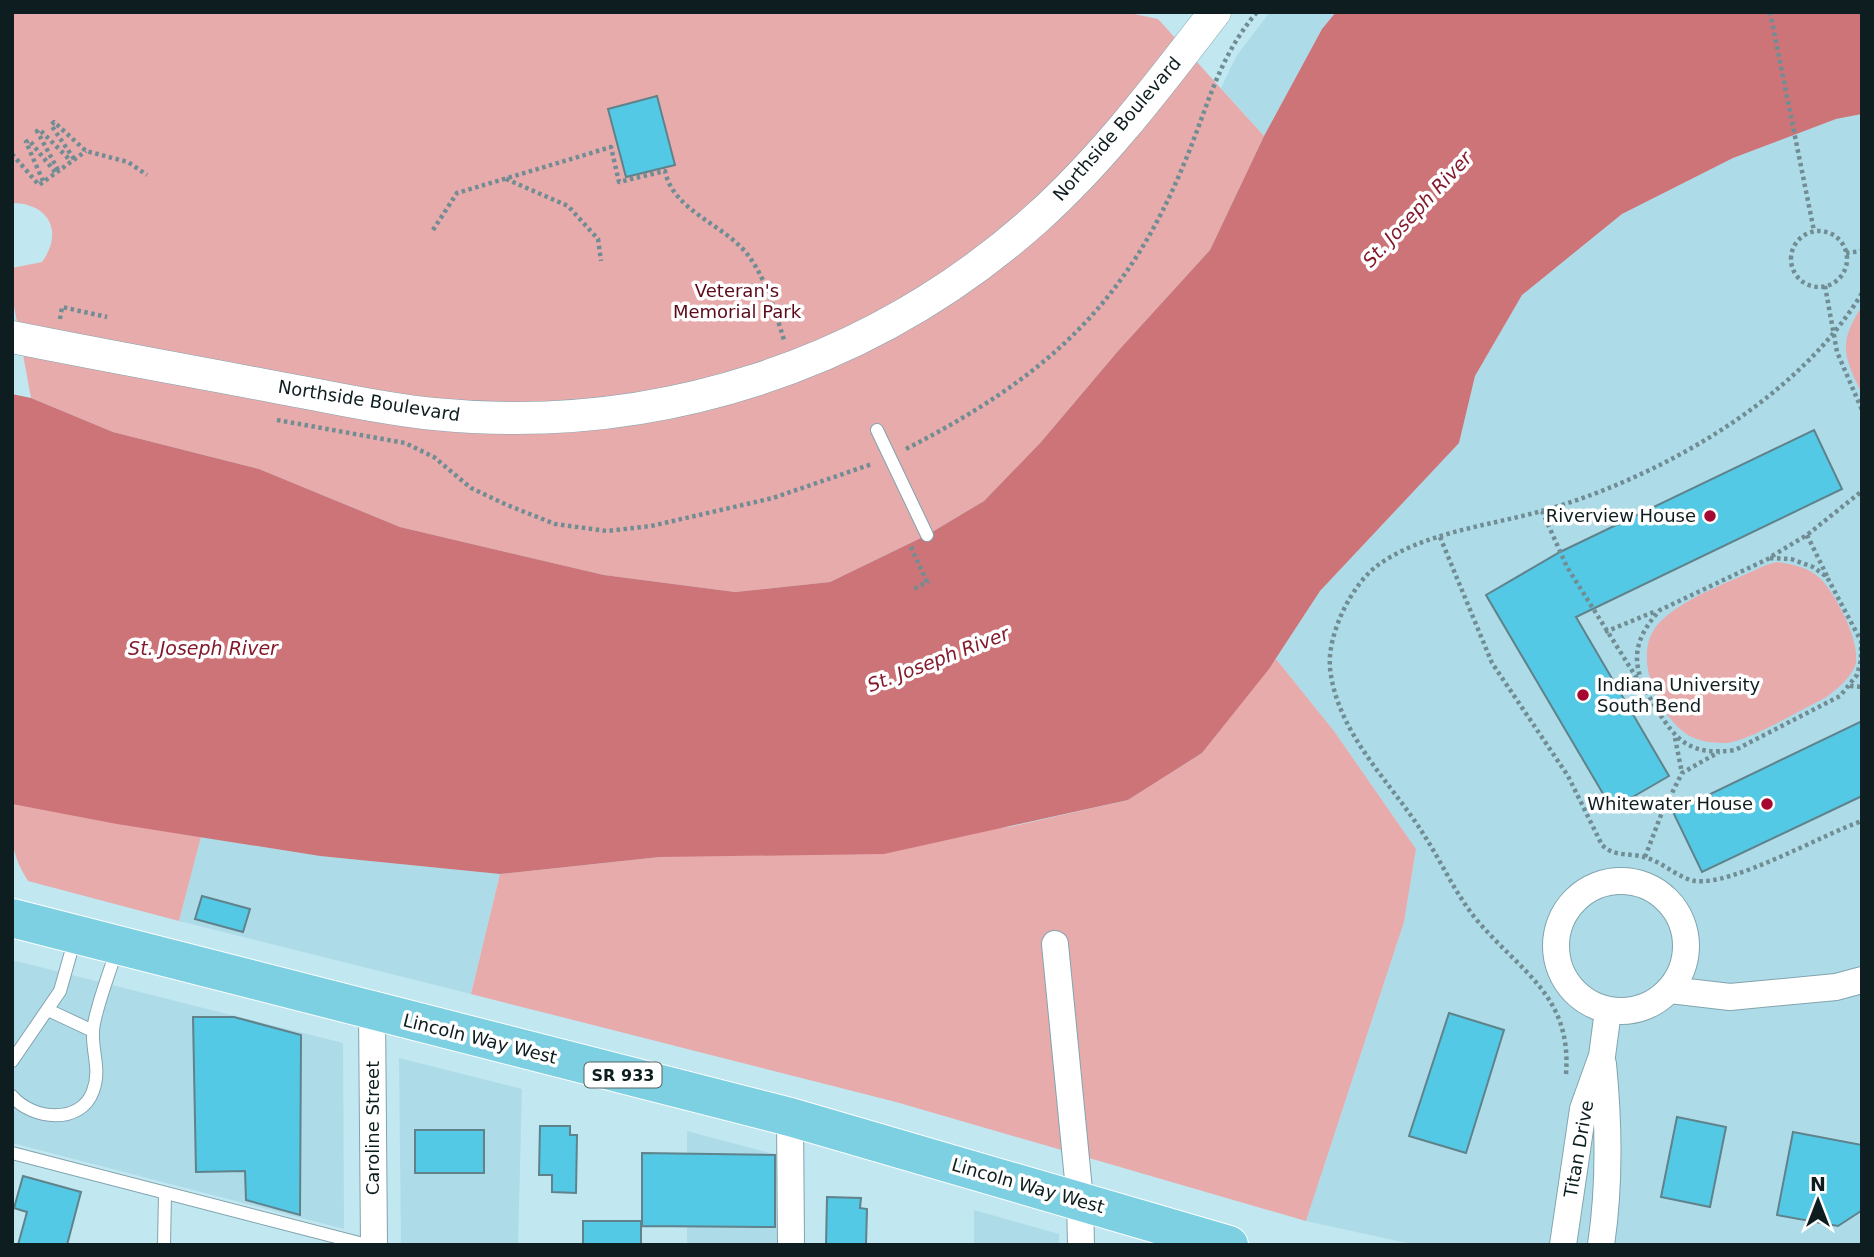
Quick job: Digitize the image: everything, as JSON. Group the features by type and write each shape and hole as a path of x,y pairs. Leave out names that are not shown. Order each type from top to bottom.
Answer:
{"main road":[{"name":"Lincoln Way West","path":"12,918 790,1117 1229,1245"}],"street":[{"name":"Northside Boulevard","path":"12,337 383,407 480,417 538,418 639,409 696,398 794,368 884,327 932,299 989,259 1039,217 1128,121 1215,12"},
{"path":"1609,881 1634,881 1658,892 1674,906 1685,929 1687,953 1681,973 1670,990 1651,1005 1630,1011 1608,1011 1587,1003 1571,989 1558,967 1555,944 1559,924 1568,906 1587,890 1609,881"},
{"path":"1055,944 1080,1200 1081,1245"},
{"path":"1670,990 1730,997 1836,987 1862,980"},
{"name":"Titan Drive","path":"1563,1245 1583,1109 1602,1056 1608,1011"},
{"name":"Caroline Street","path":"372,1012 374,1245"},
{"name":"Titan Drive","path":"1601,1245 1607,1202 1607,1107 1602,1056"},
{"path":"790,1117 790,1245"}],"lane":[{"path":"877,430 928,535"},
{"path":"12,1061 60,991 76,935"},
{"path":"12,1096 17,1102 50,1117 76,1112 93,1094 98,1068 93,1031 118,946"},
{"path":"48,1010 93,1031"},
{"path":"12,1153 367,1245"},
{"path":"164,1245 165,1192"}],"path":[{"path":"1770,12 1814,231"},
{"path":"73,160 51,125 54,122 86,151 128,162 147,175"},
{"path":"57,171 37,131 40,130 73,160"},
{"path":"43,181 26,142 29,140 57,171"},
{"path":"433,230 457,193 611,147 619,182 665,171 668,186 686,204 737,242 748,256 771,301 794,368"},
{"path":"12,154 38,185 86,151"},
{"path":"505,179 568,206 598,239 601,261"},
{"path":"1814,231 1830,234 1839,240 1846,253 1844,271 1833,283 1825,286 1804,283 1792,267 1794,246 1801,237 1814,231"},
{"path":"1846,253 1862,251"},
{"path":"1825,286 1837,352 1862,410"},
{"path":"1564,1086 1567,1055 1563,1029 1552,1001 1531,974 1478,922 1457,895 1424,834 1350,729 1332,683 1329,657 1336,630 1354,592 1377,566 1440,537 1542,510 1624,482 1685,451 1741,417 1833,336 1862,293"},
{"path":"1605,632 1660,610 1770,558 1807,535 1862,491"},
{"path":"1542,510 1567,567 1605,632 1675,738 1682,774"},
{"path":"1675,738 1691,746 1720,752 1735,750 1840,696 1850,686 1861,660 1861,642 1807,535"},
{"path":"1440,537 1492,663 1567,776 1602,845 1610,853 1645,857 1695,881 1707,881 1772,860 1862,821"},
{"path":"1770,558 1791,559 1813,567 1827,577"},
{"path":"1639,681 1637,658 1640,640 1648,624 1660,610"},
{"path":"1850,686 1862,687"},
{"path":"1645,857 1661,815 1682,774 1720,752"}],"shaded area":[{"path":"1270,12 1336,12 1322,29 1264,136 1221,88 1237,55"},
{"name":"Indiana University South Bend","path":"1862,114 1862,1245 1416,1245 1306,1221 1404,922 1416,849 1334,731 1276,659 1320,591 1459,443 1475,376 1522,295 1622,214 1733,158 1836,119"},
{"path":"201,837 320,856 500,874 471,994 179,921"},
{"path":"12,960 343,1043 344,1229 12,1143"},
{"path":"399,1058 522,1089 518,1245 401,1244"},
{"path":"687,1131 781,1156 780,1245 687,1245"},
{"path":"974,1210 1059,1234 1059,1245 974,1245"}],"green space":[{"name":"Veteran's Memorial Park","path":"12,12 1125,12 1158,19 1264,136 1210,250 1118,351 1041,442 984,501 927,535 830,582 735,592 604,575 400,527 259,469 113,432 31,398 12,295 12,268 42,262 49,251 52,230 44,214 25,204 12,203"},
{"path":"1862,306 1862,394 1847,359 1846,340"},
{"path":"1777,562 1807,570 1818,576 1828,588 1852,634 1856,657 1853,671 1825,698 1746,738 1724,743 1694,738 1670,718 1655,692 1647,663 1647,648 1651,635 1659,623 1681,605"},
{"path":"1276,659 1334,731 1416,849 1404,922 1306,1221 896,1102 471,994 500,874 660,857 1009,827 1128,800 1202,753"},
{"path":"13,804 201,837 179,921 28,881 18,862 13,844"}],"water":[{"name":"St. Joseph River","path":"1336,12 1862,12 1862,114 1836,119 1733,158 1622,214 1522,295 1475,376 1459,443 1320,591 1269,669 1202,753 1128,800 884,854 660,857 500,874 320,856 117,824 12,804 12,394 31,398 113,432 259,469 400,527 604,575 735,592 830,582 927,535 984,501 1041,442 1118,351 1210,250 1264,136 1322,29"}],"building":[{"path":"657,96 675,165 626,177 608,109"},
{"path":"1814,430 1842,489 1576,617 1669,776 1612,809 1486,595 1560,552"},
{"name":"Whitewater House","path":"1862,721 1862,796 1702,872 1673,812"},
{"path":"202,896 250,909 243,932 195,919"},
{"path":"1449,1013 1504,1030 1466,1153 1409,1136"},
{"path":"193,1017 234,1017 301,1035 300,1215 246,1200 245,1171 196,1172"},
{"path":"1677,1117 1726,1127 1710,1207 1661,1197"},
{"path":"540,1126 570,1126 570,1135 577,1135 576,1193 552,1192 552,1175 539,1175"},
{"path":"415,1130 484,1130 484,1173 415,1173"},
{"path":"1793,1132 1862,1145 1861,1211 1838,1226 1777,1215"},
{"path":"642,1153 775,1155 775,1227 642,1226"},
{"path":"23,1176 81,1192 67,1245 18,1245 27,1212 14,1208"},
{"path":"827,1197 861,1198 860,1208 867,1209 866,1245 826,1245"},
{"path":"583,1221 641,1221 641,1245 583,1245"}],"place":[{"name":"Riverview House","path":"1710,516"},
{"name":"Indiana University South Bend","path":"1583,695"},
{"name":"Whitewater House","path":"1767,804"}]}
